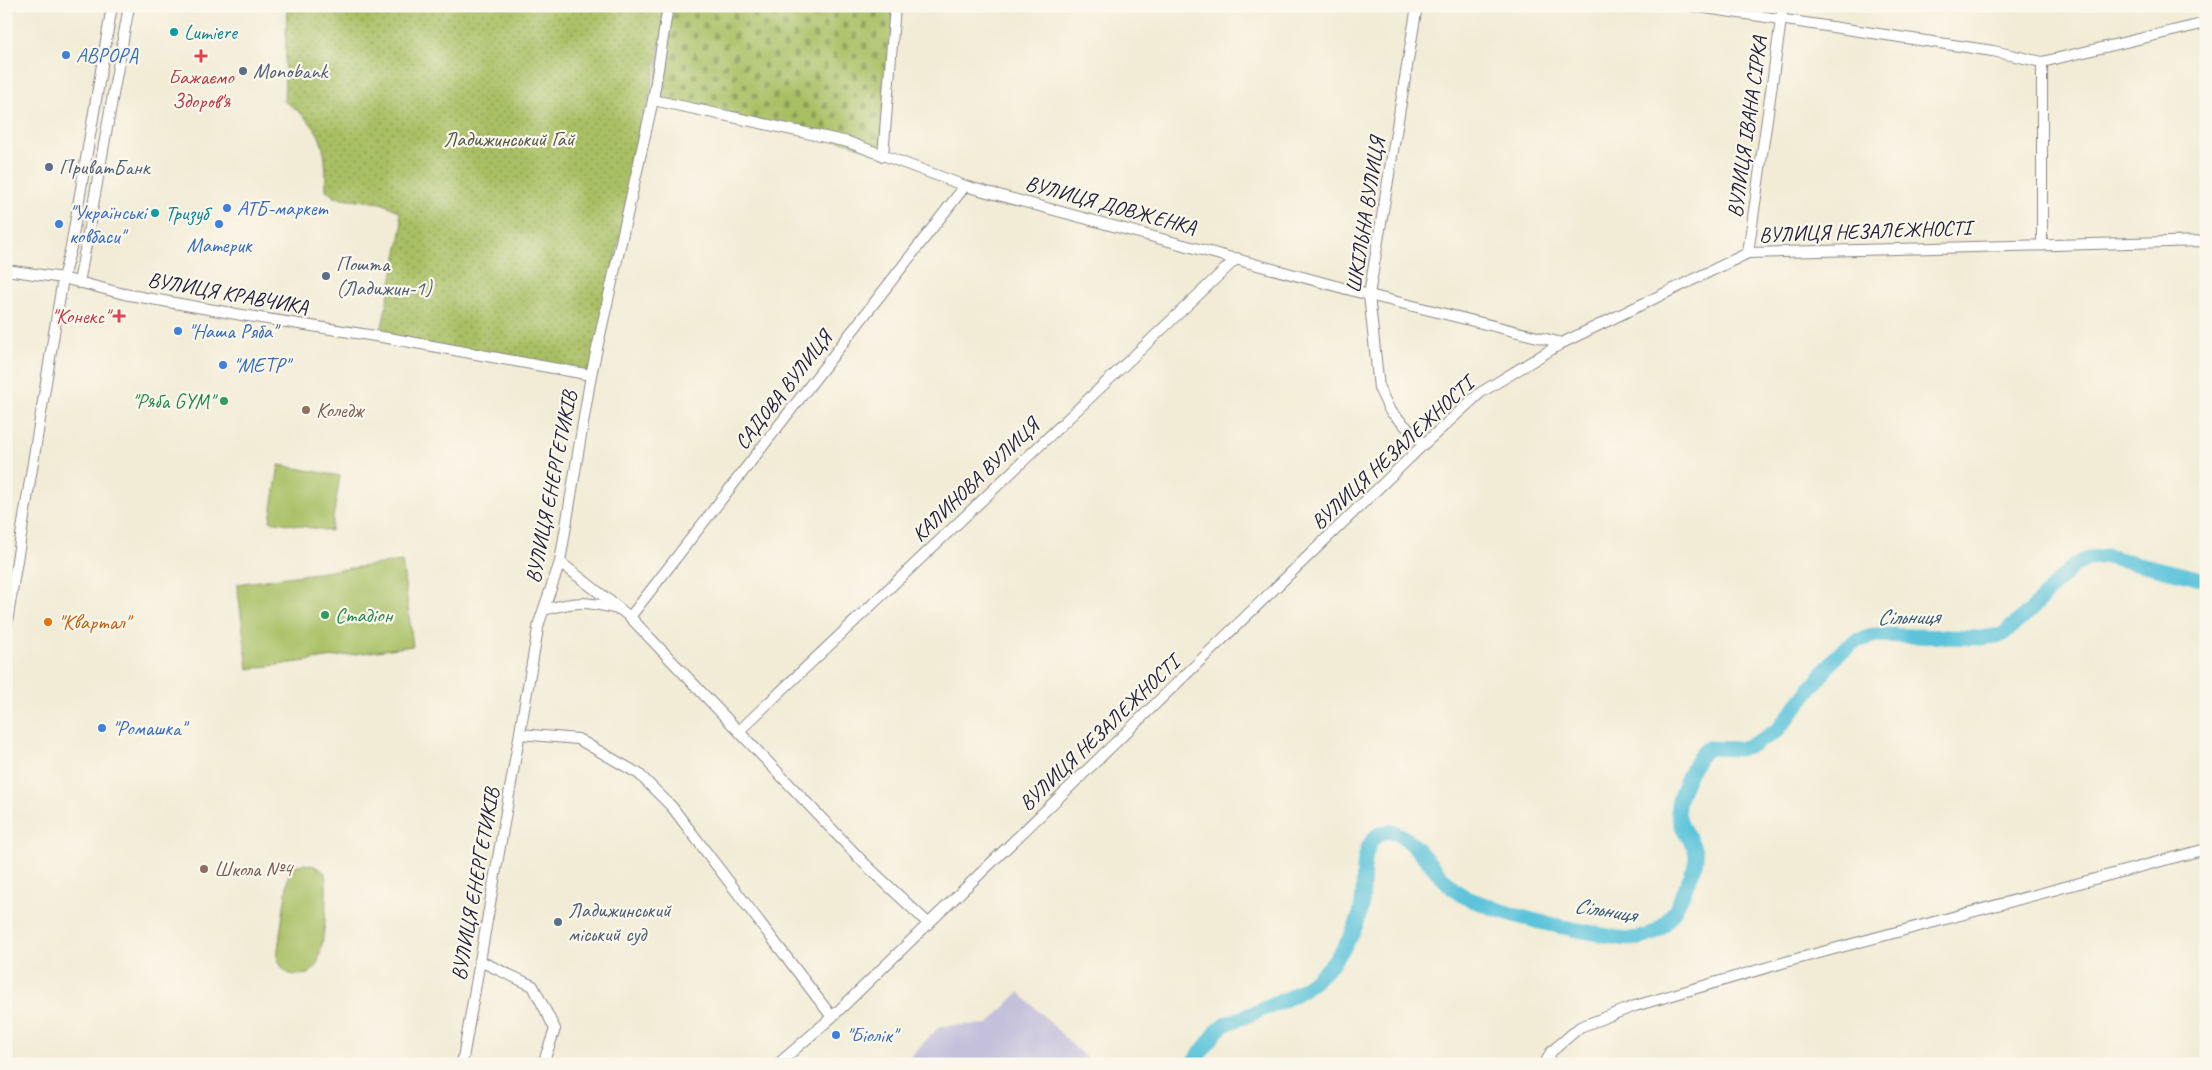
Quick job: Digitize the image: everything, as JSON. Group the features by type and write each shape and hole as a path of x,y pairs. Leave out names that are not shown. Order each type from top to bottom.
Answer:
{"street":[{"path":"6,628 63,278 71,247 112,6"},
{"path":"79,283 129,6"},
{"name":"ВУЛИЦЯ ЕНЕРГЕТИКІВ","path":"462,1064 539,623 560,562 591,375 653,100 668,6"},
{"path":"883,156 895,6"},
{"name":"ШКІЛЬНА ВУЛИЦЯ","path":"1417,6 1369,295 1379,388 1390,411 1424,444"},
{"path":"1692,6 1780,21 1993,51 2042,62 2206,23"},
{"name":"ВУЛИЦЯ ІВАНА СІРКА","path":"1748,253 1783,6"},
{"path":"2042,62 2042,245"},
{"path":"103,63 118,66"},
{"name":"ВУЛИЦЯ ДОВЖЕНКА","path":"653,100 848,142 965,186 1369,295 1562,343"},
{"name":"САДОВА ВУЛИЦЯ","path":"626,614 965,186"},
{"name":"ВУЛИЦЯ НЕЗАЛЕЖНОСТІ","path":"778,1064 832,1017 929,924 1424,444 1480,393 1562,343 1748,253 2206,241"},
{"name":"КАЛИНОВА ВУЛИЦЯ","path":"740,730 1237,258"},
{"name":"ВУЛИЦЯ КРАВЧИКА","path":"6,270 63,278 124,294 224,312 394,339 591,375"},
{"path":"560,562 626,614 740,730 865,864 929,924"},
{"path":"544,610 564,604 590,602 626,614"},
{"path":"520,734 578,739 639,774 672,807 832,1017"},
{"path":"1545,1064 1551,1052 1580,1027 1635,1006 1789,961 2206,850"},
{"path":"480,961 533,986 556,1029 543,1064"}],"shaded area":[{"path":"1019,992 1092,1064 903,1064 940,1026 988,1024"}],"green space":[{"name":"Ладижинський Гай","path":"287,6 668,6 591,375 380,337 402,227 399,211 381,203 334,197 326,190 325,160 320,138 307,119 284,101"},
{"path":"668,6 895,6 883,156 849,143 653,100"},
{"path":"279,465 340,476 331,531 270,521"},
{"name":"Стадіон","path":"402,561 413,646 248,669 237,584"},
{"path":"303,864 315,866 325,873 326,904 324,930 316,966 309,974 292,975 282,968 277,957 289,870 294,866"}],"waterway":[{"name":"Сільниця","path":"1192,1064 1218,1030 1226,1024 1292,996 1314,981 1334,961 1356,925 1362,905 1366,854 1375,838 1382,833 1391,832 1406,839 1450,885 1459,893 1473,900 1516,916 1568,928 1619,938 1633,939 1645,937 1663,926 1670,917 1677,907 1695,866 1695,851 1681,824 1678,807 1685,783 1703,752 1708,748 1739,749 1754,744 1777,731 1838,654 1856,641 1876,635 1981,638 2002,635 2029,612 2073,566 2090,558 2106,556 2206,580"}],"place":[{"name":"Lumiere","path":"174,32"},
{"name":"АВРОРА","path":"66,55"},
{"name":"Бажаємо Здоров'я","path":"201,56"},
{"name":"Monobank","path":"243,71"},
{"name":"ПриватБанк","path":"49,167"},
{"name":"АТБ-маркет","path":"227,208"},
{"name":"Тризуб","path":"155,213"},
{"name":"\"Українські ковбаси\"","path":"59,224"},
{"name":"Материк","path":"219,224"},
{"name":"Пошта (Ладижин-1)","path":"326,276"},
{"name":"\"Конекс\"","path":"119,316"},
{"name":"\"Наша Ряба\"","path":"178,331"},
{"name":"\"МЕТР\"","path":"223,365"},
{"name":"\"Ряба GYM\"","path":"224,401"},
{"name":"Коледж","path":"306,410"},
{"name":"Стадіон","path":"325,615"},
{"name":"\"Квартал\"","path":"48,622"},
{"name":"\"Ромашка\"","path":"102,728"},
{"name":"Школа №4","path":"204,869"},
{"name":"Ладижинський міський суд","path":"558,922"},
{"name":"\"Біолік\"","path":"836,1035"}]}
